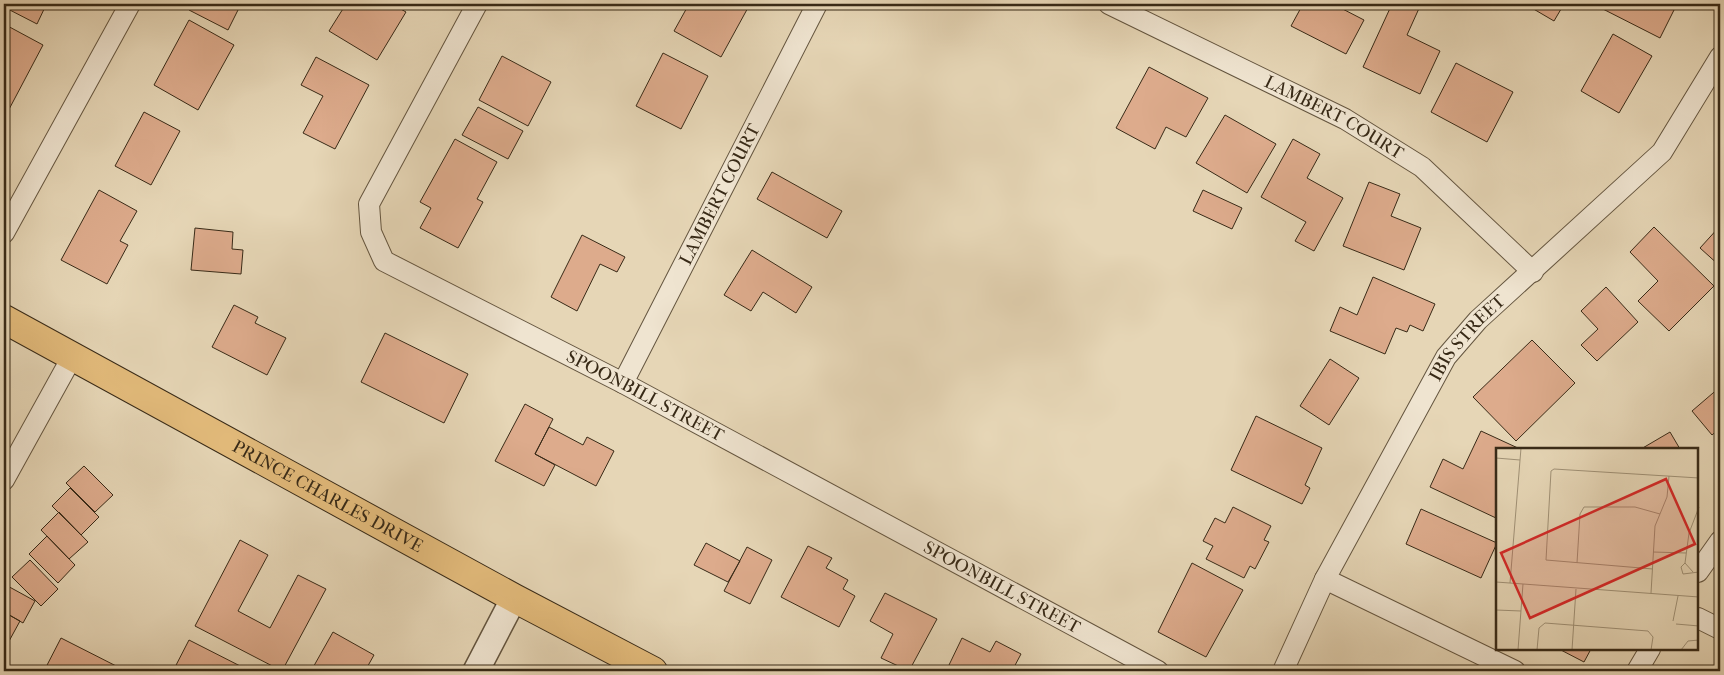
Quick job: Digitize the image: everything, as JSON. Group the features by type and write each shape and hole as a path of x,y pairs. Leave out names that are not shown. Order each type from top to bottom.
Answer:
{"highway":[{"name":"PRINCE CHARLES DRIVE","path":"4,319 514,598 653,671"}],"street":[{"path":"4,233 130,4"},
{"name":"SPOONBILL STREET","path":"477,4 369,204 371,232 384,261 624,383 1158,671"},
{"name":"LAMBERT COURT","path":"624,383 817,4"},
{"name":"LAMBERT COURT","path":"1109,4 1345,119 1422,167 1533,272"},
{"name":"IBIS STREET","path":"1283,671 1326,579 1446,357 1478,320 1533,272 1662,152 1720,56"},
{"path":"4,480 72,357"},
{"path":"1699,571 1720,542"},
{"path":"1326,579 1515,671"},
{"path":"476,671 514,598"},
{"path":"1699,618 1720,629"},
{"path":"1638,671 1649,650"}],"building":[{"path":"4,4 56,4 53,9 46,5 37,24 4,7"},
{"path":"193,4 241,4 228,30 189,10"},
{"path":"346,4 392,4 406,12 377,60 329,31"},
{"path":"689,4 750,4 721,57 674,31"},
{"path":"1303,4 1333,4 1364,20 1346,54 1291,26"},
{"path":"1392,4 1421,4 1407,35 1440,51 1420,94 1363,67"},
{"path":"1525,4 1564,4 1554,21"},
{"path":"1598,4 1677,4 1660,38 1597,6"},
{"path":"189,20 234,45 198,110 154,85"},
{"path":"4,24 43,45 6,115 4,114"},
{"path":"1613,34 1652,56 1619,113 1581,91"},
{"path":"663,53 708,76 681,129 636,106"},
{"path":"502,56 551,82 528,126 479,100"},
{"path":"316,57 369,85 335,149 303,133 323,96 301,85"},
{"path":"1456,63 1513,92 1487,142 1431,112"},
{"path":"1149,67 1208,98 1186,137 1166,127 1155,149 1116,128"},
{"path":"478,107 523,131 508,159 462,135"},
{"path":"144,112 180,131 151,185 115,166"},
{"path":"1225,115 1276,144 1247,193 1196,163"},
{"path":"455,139 497,162 477,199 483,202 458,248 420,228 431,208 420,202"},
{"path":"1293,139 1320,154 1307,178 1343,198 1314,251 1295,241 1306,222 1261,197"},
{"path":"772,172 842,211 827,238 757,199"},
{"path":"1369,182 1400,194 1391,216 1421,228 1404,270 1343,246"},
{"path":"99,190 137,211 120,241 128,245 107,284 61,260"},
{"path":"1203,190 1242,208 1232,229 1193,211"},
{"path":"1720,226 1720,266 1700,248"},
{"path":"1654,227 1714,286 1669,331 1638,301 1658,281 1630,252"},
{"path":"195,228 233,232 232,249 243,250 241,274 191,270"},
{"path":"582,235 625,257 617,272 600,264 577,311 551,297"},
{"path":"752,250 812,287 796,313 763,292 751,311 724,295"},
{"path":"1373,277 1435,304 1423,331 1410,325 1407,332 1396,328 1385,354 1330,331 1340,307 1357,315"},
{"path":"1606,287 1638,322 1597,361 1581,345 1598,329 1581,311"},
{"path":"234,305 258,317 255,323 286,338 267,375 212,347"},
{"path":"385,333 468,374 444,423 361,382"},
{"path":"1532,340 1575,383 1516,441 1473,397"},
{"path":"1330,359 1359,378 1329,425 1300,406"},
{"path":"1720,387 1720,428 1712,435 1692,411"},
{"path":"525,404 553,419 535,454 555,465 544,486 495,461"},
{"path":"1256,416 1322,448 1305,485 1310,488 1302,504 1231,470"},
{"path":"549,427 583,445 587,437 614,451 596,486 535,454"},
{"path":"1481,431 1518,448 1496,448 1496,518 1430,487 1443,459 1463,469"},
{"path":"1670,432 1679,448 1643,448"},
{"path":"84,466 113,495 95,512 66,483"},
{"path":"70,488 99,517 81,535 52,506"},
{"path":"1233,507 1271,526 1264,540 1269,542 1255,569 1250,566 1244,578 1206,559 1213,546 1203,541 1215,518 1225,523"},
{"path":"1421,509 1496,543 1481,578 1406,544"},
{"path":"59,512 88,542 69,559 41,530"},
{"path":"47,536 75,565 58,583 29,554"},
{"path":"240,540 268,555 238,611 270,628 298,575 326,589 282,671 195,626"},
{"path":"706,543 740,561 728,582 694,565"},
{"path":"808,546 832,558 826,568 848,580 843,589 855,596 839,627 781,597"},
{"path":"747,547 772,560 750,604 724,591"},
{"path":"30,560 58,589 41,606 12,577"},
{"path":"1192,563 1243,590 1206,657 1158,632"},
{"path":"4,584 35,601 23,623 4,612"},
{"path":"885,593 937,619 909,671 881,658 893,634 870,621"},
{"path":"4,612 20,621 8,643 4,641"},
{"path":"333,632 374,655 365,671 311,671"},
{"path":"61,638 126,671 44,671"},
{"path":"962,638 990,652 996,641 1021,654 1012,671 961,671 949,665"},
{"path":"189,640 250,671 173,671"},
{"path":"1561,650 1590,650 1584,662"}]}
